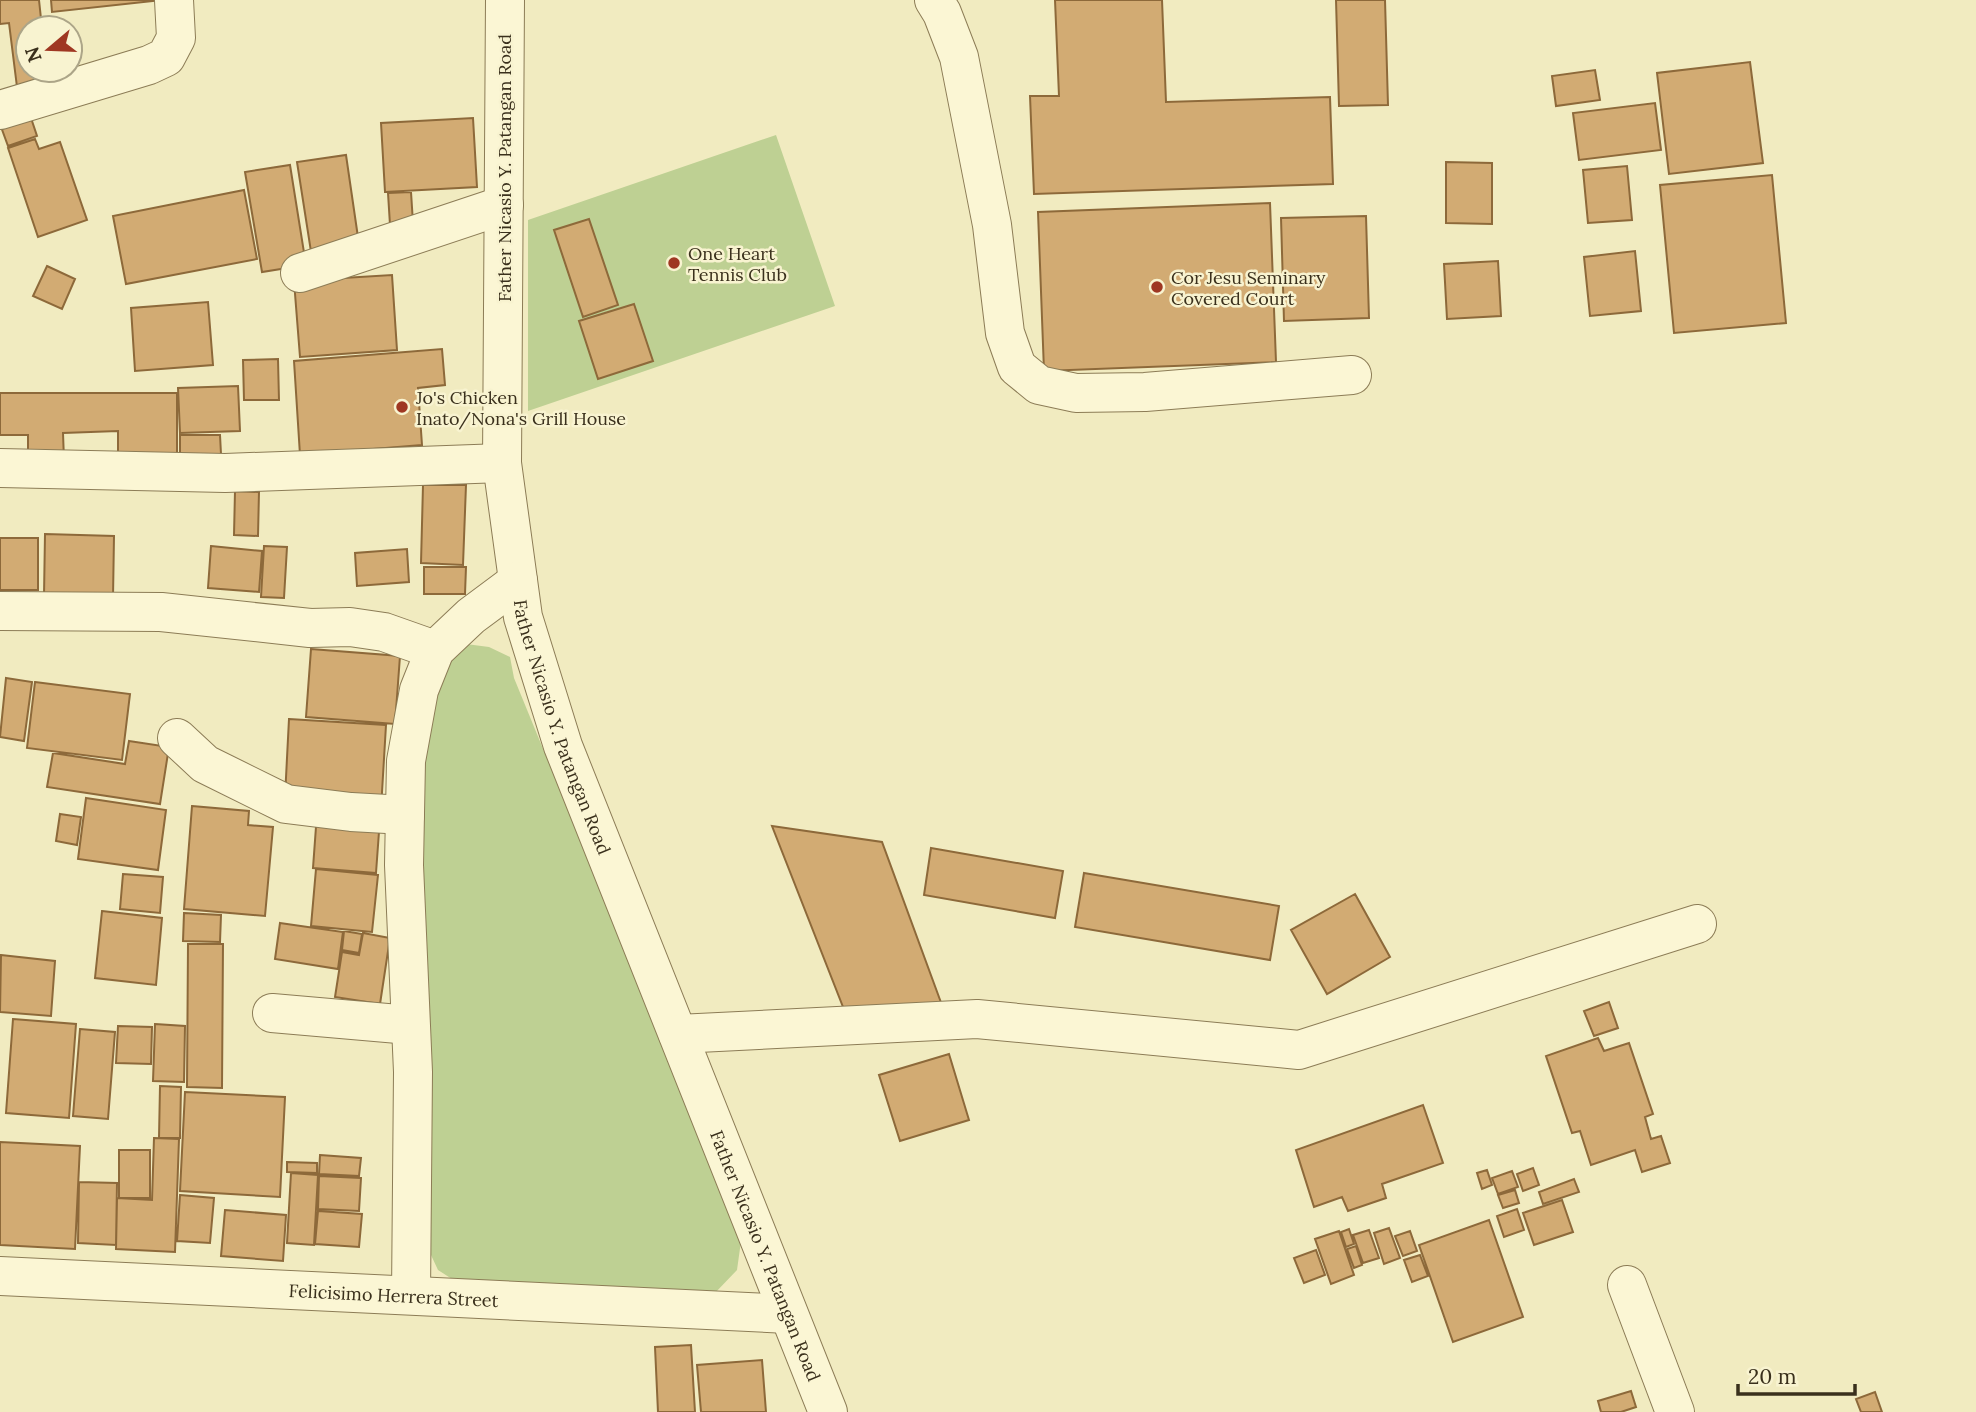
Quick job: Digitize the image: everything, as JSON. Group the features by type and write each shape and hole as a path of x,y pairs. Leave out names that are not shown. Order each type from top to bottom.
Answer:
{"street":[{"path":"0,110 149,65 166,57 176,38 174,0"},
{"name":"Father Nicasio Y. Patangan Road","path":"505,0 502,463 523,617 563,746 828,1412"},
{"path":"934,0 942,13 959,57 992,225 1005,333 1017,367 1039,384 1076,393 1145,392 1352,375"},
{"path":"300,273 504,205"},
{"path":"0,468 225,472 502,463"},
{"path":"411,1295 413,1072 404,865 408,749 419,690 435,650 471,615 518,581"},
{"path":"0,611 161,612 310,628 350,627 384,632 435,650"},
{"path":"177,738 205,764 286,804 405,815"},
{"path":"677,1034 977,1019 1299,1050 1697,924"},
{"path":"272,1013 410,1025"},
{"name":"Felicisimo Herrera Street","path":"0,1276 788,1314"},
{"path":"1627,1285 1675,1412"}],"green space":[{"name":"One Heart Tennis Club","path":"776,135 835,306 528,411 528,220"},
{"path":"466,644 489,647 510,657 514,678 742,1234 737,1270 714,1294 452,1279 438,1270 431,1255 415,817 423,731 444,667"}],"building":[{"path":"0,0 39,0 40,14 14,14 14,63 9,23 0,24"},
{"path":"51,0 162,0 52,12"},
{"path":"1055,0 1162,0 1166,102 1330,97 1333,184 1034,194 1030,96 1059,96"},
{"path":"1336,0 1385,0 1388,105 1339,106"},
{"path":"1750,62 1763,163 1669,174 1657,73"},
{"path":"1595,70 1600,100 1556,106 1552,76"},
{"path":"1655,103 1661,150 1579,160 1573,113"},
{"path":"29,112 37,136 8,146 0,124"},
{"path":"473,118 477,187 385,192 381,123"},
{"path":"35,139 39,149 60,142 87,220 38,237 8,148"},
{"path":"346,155 360,251 312,258 297,162"},
{"path":"1446,162 1492,163 1492,224 1446,223"},
{"path":"290,165 306,265 262,272 245,172"},
{"path":"1627,166 1632,220 1588,223 1583,170"},
{"path":"1772,175 1786,323 1674,333 1660,185"},
{"path":"244,190 257,259 126,284 113,216"},
{"path":"411,192 413,223 390,225 388,193"},
{"name":"Cor Jesu Seminary Covered Court","path":"1270,203 1276,362 1044,371 1038,212"},
{"path":"1366,216 1369,318 1284,321 1281,218"},
{"path":"589,219 618,305 583,317 554,230"},
{"path":"1635,251 1641,311 1590,316 1584,257"},
{"path":"1498,261 1501,316 1447,319 1444,264"},
{"path":"47,266 75,279 62,309 33,296"},
{"path":"392,275 397,350 300,357 294,281"},
{"path":"208,302 213,365 135,371 131,308"},
{"path":"634,304 653,361 598,379 579,321"},
{"path":"442,349 445,385 418,388 422,445 300,455 294,361"},
{"path":"278,359 279,400 244,400 243,360"},
{"path":"238,386 240,431 180,433 178,388"},
{"path":"0,393 177,393 177,461 118,460 118,431 63,433 64,460 28,460 28,435 0,435"},
{"path":"180,435 220,435 221,454 180,455"},
{"path":"423,485 466,485 463,565 421,563"},
{"path":"235,491 259,492 258,536 234,535"},
{"path":"45,534 114,536 113,598 44,596"},
{"path":"0,538 38,538 38,590 0,590"},
{"path":"211,546 262,551 259,592 208,588"},
{"path":"264,546 287,547 284,598 261,597"},
{"path":"407,549 409,582 357,586 355,553"},
{"path":"424,567 466,567 465,594 424,594"},
{"path":"311,649 400,656 395,724 306,717"},
{"path":"6,678 32,682 24,741 0,737"},
{"path":"35,682 130,694 122,760 27,748"},
{"path":"289,719 386,725 381,809 285,797"},
{"path":"129,741 169,747 160,804 47,787 53,753 125,764"},
{"path":"86,798 166,810 158,870 78,859"},
{"path":"192,806 249,811 248,825 273,827 265,916 184,909"},
{"path":"317,813 380,818 376,873 313,868"},
{"path":"60,814 81,817 77,845 56,841"},
{"path":"772,826 882,842 943,1008 845,1012"},
{"path":"931,848 1063,871 1055,918 924,895"},
{"path":"316,869 378,875 372,932 311,926"},
{"path":"1084,873 1279,906 1270,960 1075,927"},
{"path":"123,874 163,877 160,913 120,909"},
{"path":"1355,894 1390,957 1327,994 1291,930"},
{"path":"102,911 162,918 156,985 95,978"},
{"path":"184,913 221,915 220,942 183,941"},
{"path":"280,923 343,932 338,969 275,959"},
{"path":"344,931 362,934 359,953 342,950"},
{"path":"363,933 390,938 380,1004 335,997 342,952 359,955"},
{"path":"188,944 223,944 222,1088 187,1087"},
{"path":"1,955 55,961 51,1016 0,1012"},
{"path":"1609,1002 1618,1028 1594,1036 1584,1011"},
{"path":"13,1019 76,1024 69,1118 6,1113"},
{"path":"155,1024 185,1026 184,1082 153,1081"},
{"path":"118,1026 152,1027 151,1064 116,1063"},
{"path":"80,1029 115,1032 108,1119 73,1116"},
{"path":"1598,1038 1604,1051 1629,1043 1653,1114 1645,1117 1651,1139 1661,1136 1670,1163 1642,1172 1635,1150 1591,1165 1580,1131 1572,1133 1546,1056"},
{"path":"949,1054 969,1120 900,1141 879,1075"},
{"path":"160,1086 181,1087 180,1138 159,1138"},
{"path":"185,1092 285,1097 280,1197 180,1191"},
{"path":"1423,1105 1443,1163 1382,1184 1386,1198 1348,1211 1342,1197 1314,1207 1296,1150"},
{"path":"154,1138 179,1139 175,1252 116,1249 117,1198 152,1200"},
{"path":"0,1142 80,1146 75,1249 0,1245"},
{"path":"119,1150 150,1150 150,1198 119,1198"},
{"path":"320,1155 361,1158 359,1176 319,1174"},
{"path":"287,1162 317,1163 317,1173 287,1172"},
{"path":"1533,1168 1539,1185 1523,1191 1517,1174"},
{"path":"1487,1170 1492,1185 1482,1189 1477,1173"},
{"path":"1512,1171 1518,1187 1498,1194 1492,1178"},
{"path":"291,1173 318,1175 314,1245 287,1243"},
{"path":"319,1176 361,1178 359,1211 318,1209"},
{"path":"1574,1179 1579,1192 1543,1204 1539,1192"},
{"path":"79,1182 117,1183 116,1245 78,1243"},
{"path":"1515,1190 1519,1203 1503,1208 1498,1195"},
{"path":"180,1195 214,1198 210,1243 177,1241"},
{"path":"1562,1200 1573,1232 1534,1245 1523,1213"},
{"path":"1517,1209 1524,1230 1504,1237 1497,1216"},
{"path":"225,1210 286,1215 283,1261 221,1256"},
{"path":"318,1211 362,1214 359,1247 315,1244"},
{"path":"1489,1220 1523,1317 1453,1342 1419,1245"},
{"path":"1389,1228 1400,1258 1384,1264 1374,1233"},
{"path":"1349,1229 1354,1244 1346,1247 1341,1232"},
{"path":"1369,1230 1379,1258 1363,1263 1353,1235"},
{"path":"1339,1231 1354,1275 1331,1284 1315,1239"},
{"path":"1410,1231 1417,1251 1403,1256 1395,1236"},
{"path":"1356,1246 1362,1265 1354,1268 1347,1249"},
{"path":"1316,1250 1325,1275 1304,1283 1294,1258"},
{"path":"1420,1255 1428,1276 1412,1282 1404,1260"},
{"path":"691,1345 695,1412 658,1412 655,1347"},
{"path":"762,1360 766,1412 701,1412 697,1365"},
{"path":"1631,1391 1636,1407 1621,1412 1601,1412 1598,1401"},
{"path":"1875,1392 1882,1412 1861,1412 1856,1399"}],"place":[{"name":"One Heart Tennis Club","path":"674,263"},
{"name":"Cor Jesu Seminary Covered Court","path":"1157,287"},
{"name":"Jo's Chicken Inato/Nona's Grill House","path":"402,407"}]}
